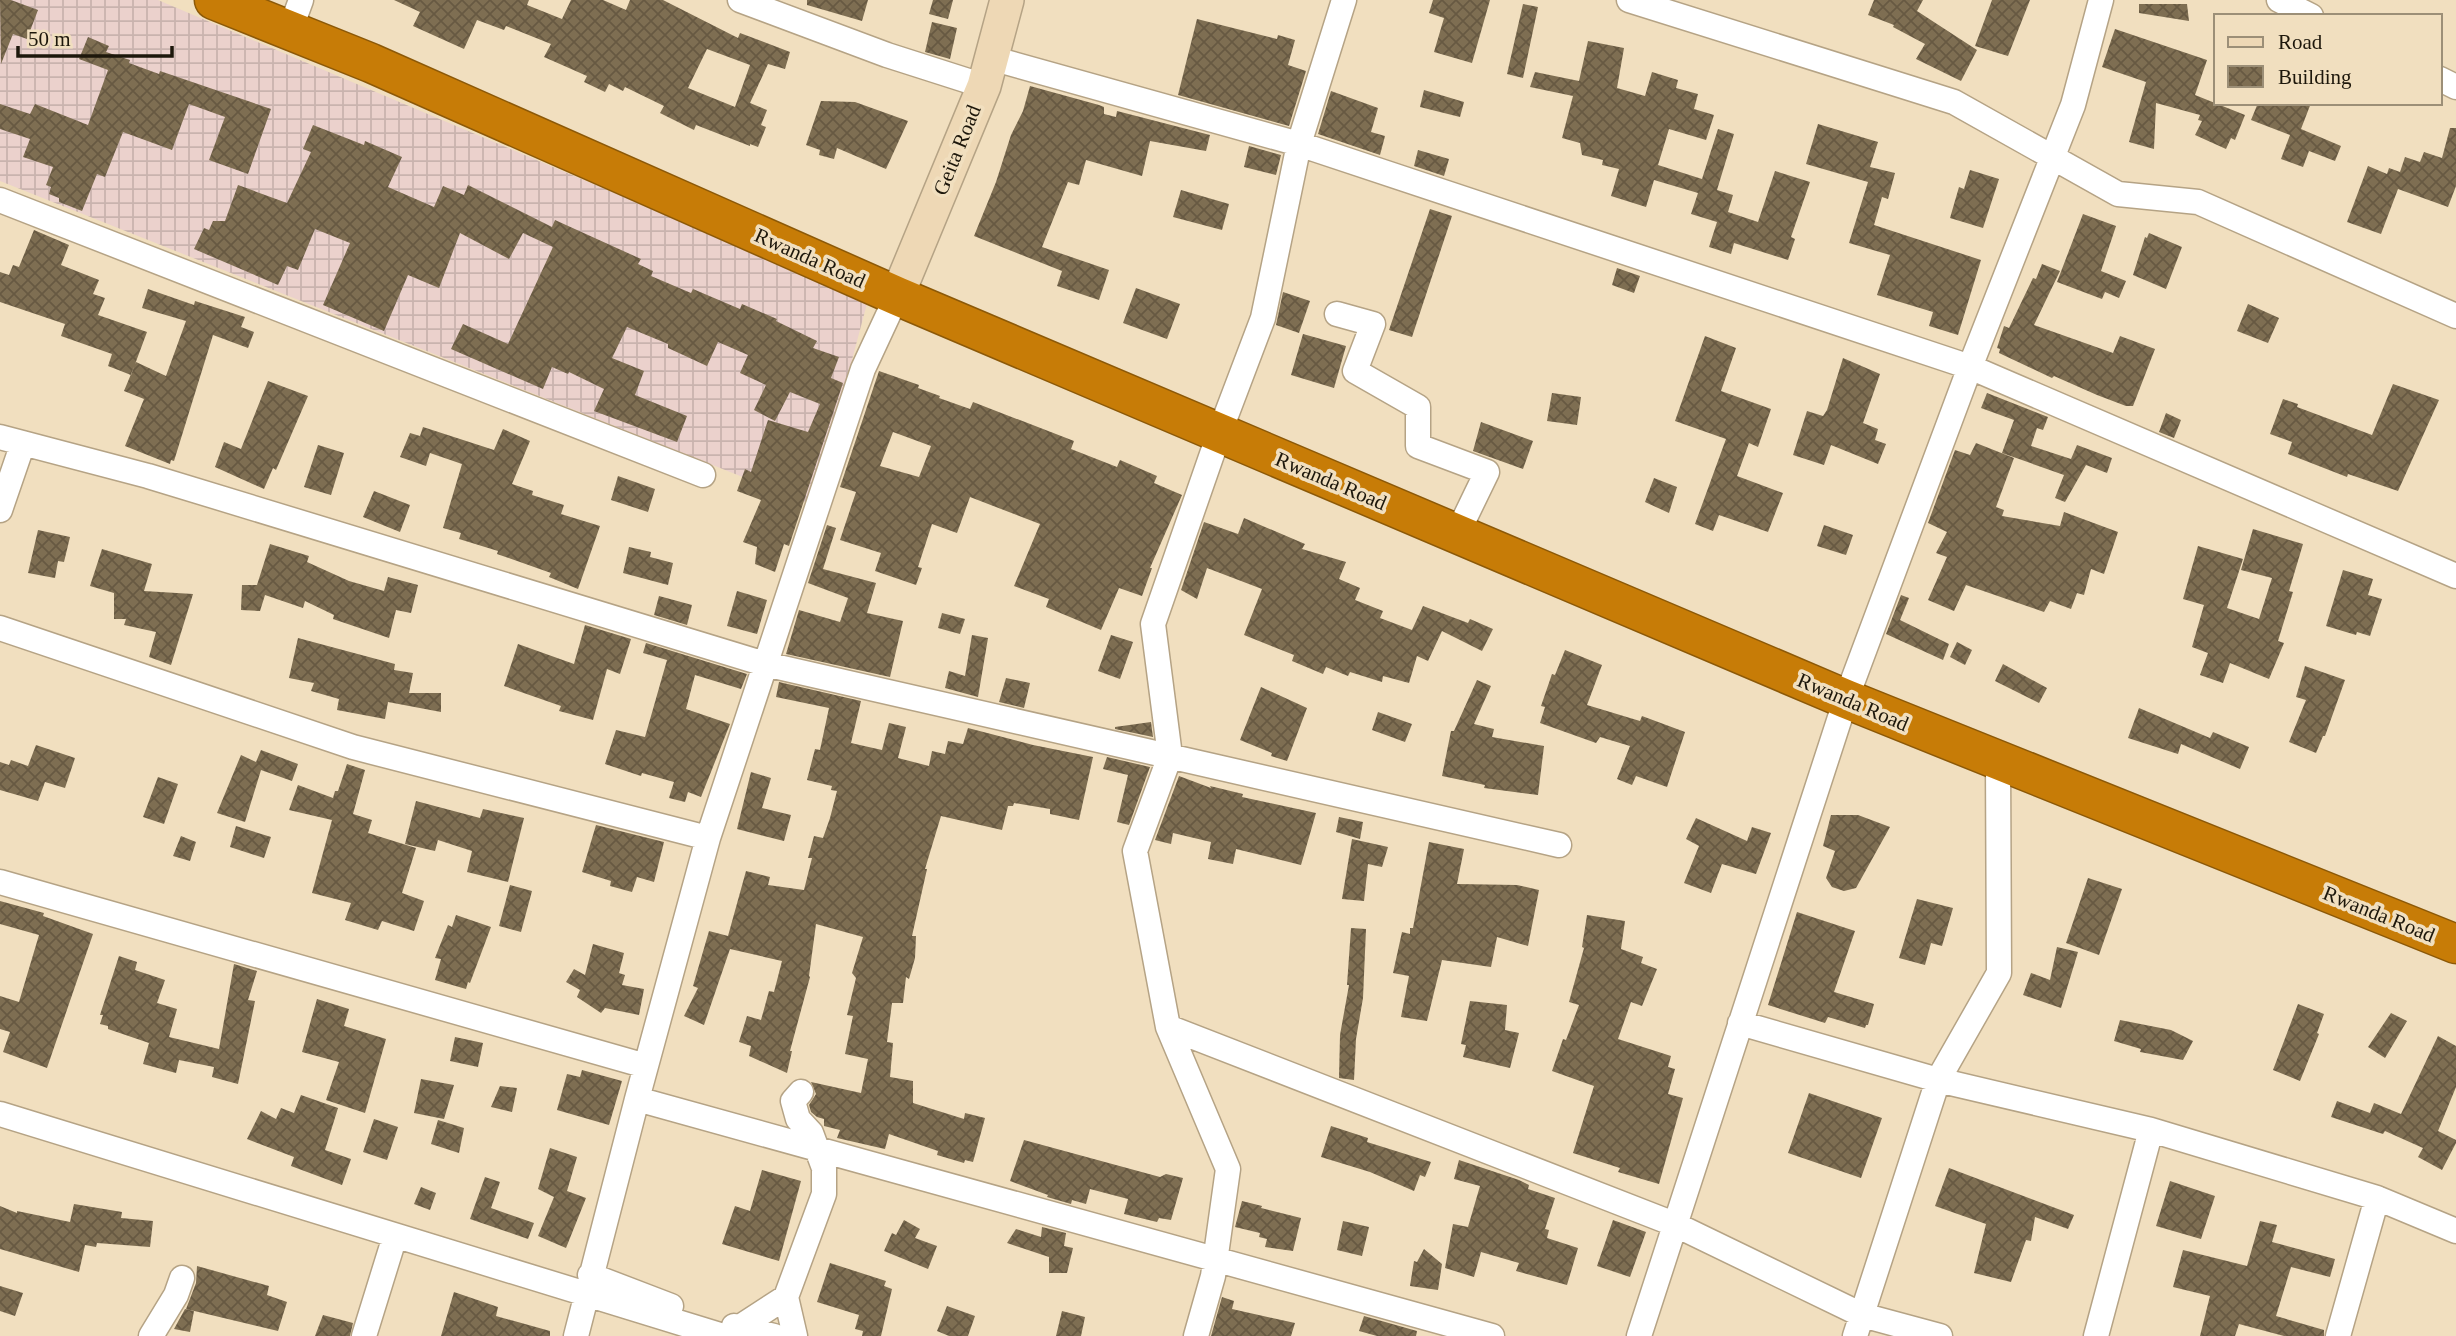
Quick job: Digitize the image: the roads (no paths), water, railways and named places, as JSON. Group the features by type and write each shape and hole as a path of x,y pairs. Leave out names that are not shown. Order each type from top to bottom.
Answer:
{"highway":[{"name":"Rwanda Road","path":"214,0 296,15 371,62 897,296 1846,699 2456,944"}],"main road":[{"name":"Geita Road","path":"897,296 987,72 1007,0"}],"street":[{"path":"740,0 887,55 987,72 1299,144 1970,367 2456,576"},
{"path":"1196,1336 1213,1276 1228,1169 1168,1027 1135,851 1170,757 1153,624 1219,434 1263,318 1299,144 1344,0"},
{"path":"1629,0 1954,103 2118,194 2198,202 2456,316"},
{"path":"1639,1336 1846,699 1970,367 2073,105 2101,0"},
{"path":"2279,0 2307,14"},
{"path":"0,200 703,475"},
{"path":"576,1336 708,838 863,369 897,296"},
{"path":"1337,314 1373,324 1355,371 1418,407 1418,446 1488,472 1457,534"},
{"path":"0,510 11,440 148,476 765,664 1559,845"},
{"path":"0,628 353,747 708,838"},
{"path":"1859,1325 1938,1080 1999,973 1998,762"},
{"path":"0,882 646,1066"},
{"path":"1740,1023 1938,1080 2151,1130 2377,1198 2456,1231"},
{"path":"1168,1027 1674,1224 1859,1325 1940,1336"},
{"path":"795,1336 786,1297 824,1195 825,1157 811,1133 798,1119 793,1101 802,1092"},
{"path":"637,1099 825,1157 1492,1336"},
{"path":"0,1114 395,1236 665,1304 722,1332 774,1336"},
{"path":"2096,1336 2151,1130"},
{"path":"2338,1336 2377,1198"},
{"path":"364,1336 395,1236"},
{"path":"151,1336 176,1296 182,1278"},
{"path":"722,1332 786,1297"}]}
